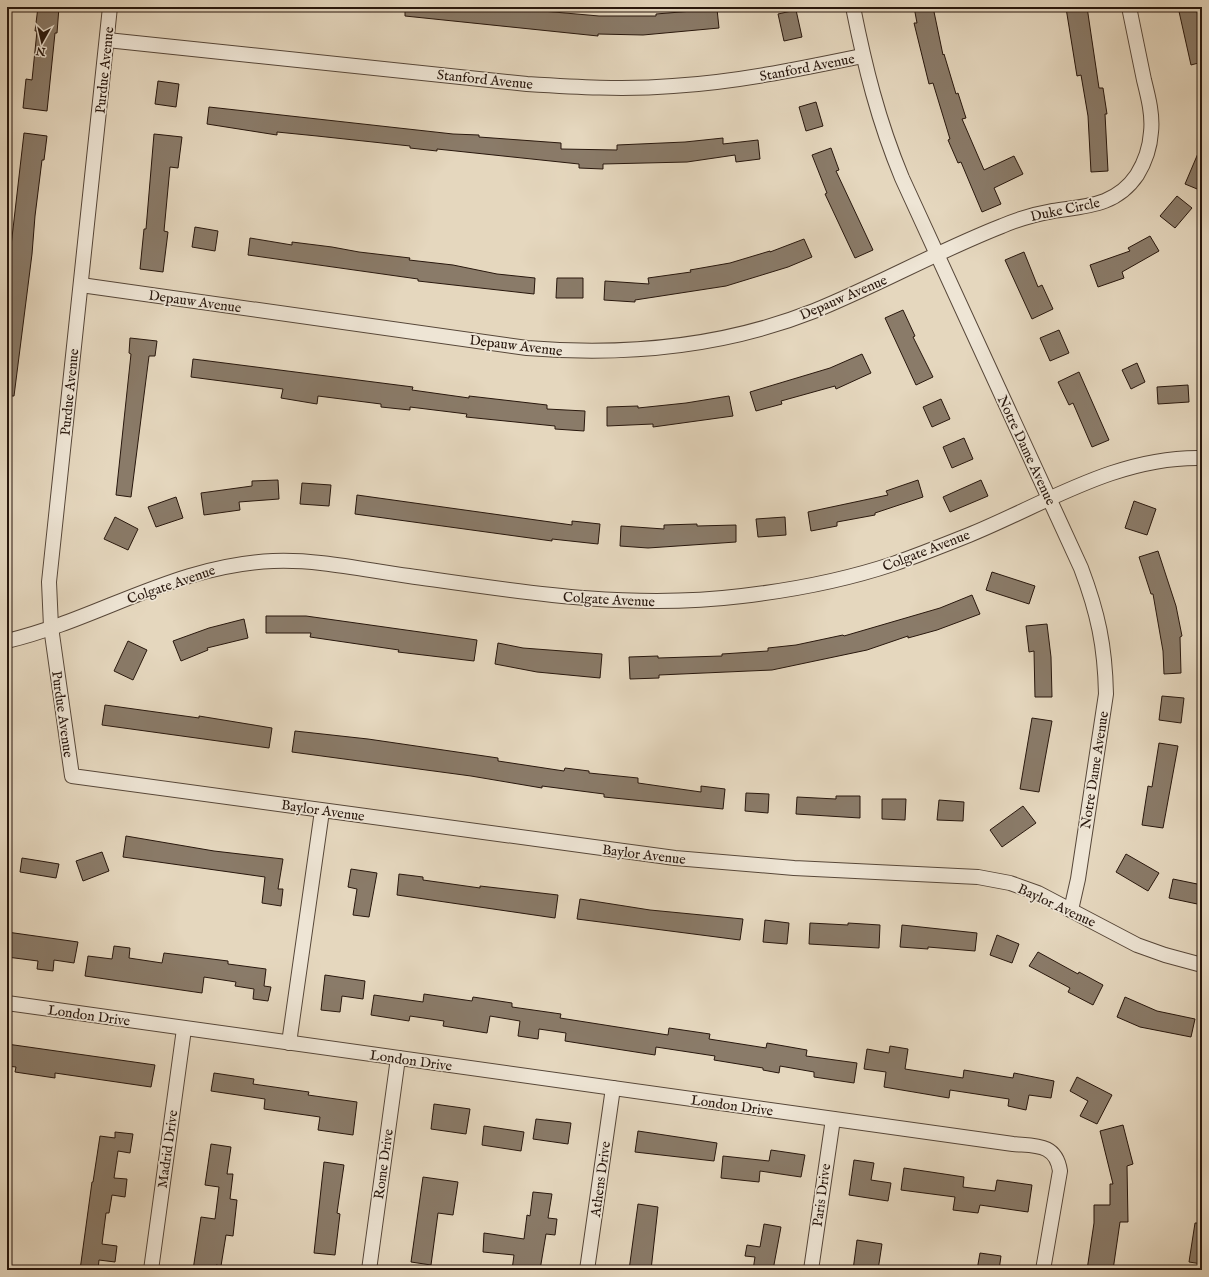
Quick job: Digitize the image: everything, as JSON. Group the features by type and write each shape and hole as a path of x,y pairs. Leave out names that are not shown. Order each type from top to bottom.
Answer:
{"street":[{"name":"Purdue Avenue","path":"72,776 51,628 49,582 110,7"},
{"name":"Notre Dame Avenue","path":"853,7 862,56 887,142 1082,568 1092,595 1101,629 1106,666 1106,694 1078,879 1071,910"},
{"name":"Duke Circle","path":"938,256 1002,226 1032,215 1092,206 1108,200 1124,189 1136,176 1149,149 1152,131 1146,87 1129,7"},
{"name":"Stanford Avenue","path":"107,40 526,84 590,88 672,86 739,80 804,69 862,56"},
{"name":"Depauw Avenue","path":"81,285 527,348 614,352 649,350 698,343 765,328 813,311 938,256"},
{"name":"Colgate Avenue","path":"7,641 51,628 187,575 216,567 249,562 300,562 588,600 674,602 742,596 827,582 894,564 968,535 1091,480 1138,464 1168,459 1202,458"},
{"name":"Baylor Avenue","path":"72,776 674,858 794,868 978,877 1010,883 1038,893 1137,945 1165,956 1202,965"},
{"path":"289,1043 322,811"},
{"name":"London Drive","path":"7,1003 1013,1144 1041,1146 1050,1150 1059,1163 1060,1171 1043,1270"},
{"name":"Madrid Drive","path":"151,1270 184,1029"},
{"name":"Rome Drive","path":"369,1270 398,1058"},
{"name":"Athens Drive","path":"587,1270 612,1088"},
{"name":"Paris Drive","path":"811,1270 833,1119"}],"building":[{"path":"38,7 59,7 47,111 23,108 26,79 32,80"},
{"path":"405,7 497,7 599,16 656,16 656,14 717,9 719,28 643,35 598,34 598,36 405,16"},
{"path":"914,7 933,7 943,55 944,54 956,94 958,93 966,118 962,119 984,170 1014,156 1023,174 994,188 1001,204 982,212 961,162 958,163 948,140 950,139 933,83 929,84 914,23 917,23"},
{"path":"1087,7 1099,88 1103,88 1107,114 1105,114 1108,171 1091,172 1088,116 1081,75 1077,76 1066,8"},
{"path":"1178,7 1196,7 1202,35 1202,62 1191,65"},
{"path":"796,10 802,37 784,41 778,14"},
{"path":"158,81 179,84 176,107 155,104"},
{"path":"816,102 823,126 806,131 799,107"},
{"path":"209,107 453,134 479,135 479,137 561,143 561,149 617,150 617,145 685,142 723,138 723,144 758,140 760,159 736,162 735,155 687,162 603,164 603,169 579,168 579,164 437,149 437,151 410,148 410,146 277,132 277,135 207,124"},
{"path":"24,133 47,136 44,160 42,160 14,396 7,396 7,281"},
{"path":"154,134 182,137 178,168 170,167 164,231 168,232 163,272 140,269 144,229 146,229"},
{"path":"1202,144 1202,191 1185,184"},
{"path":"831,148 839,170 836,171 873,250 855,258 825,194 827,193 812,155"},
{"path":"1177,196 1192,208 1175,228 1160,216"},
{"path":"195,227 218,231 215,251 192,247"},
{"path":"1150,236 1159,251 1122,272 1124,278 1098,287 1090,265 1130,251 1128,248"},
{"path":"250,238 292,245 292,242 332,247 410,258 409,260 453,265 497,274 535,278 534,294 418,281 418,279 248,255"},
{"path":"804,239 812,257 788,267 726,286 635,300 635,302 604,300 605,281 649,284 648,278 691,272 690,270 730,263 770,252"},
{"path":"1024,252 1038,287 1042,285 1053,309 1032,319 1005,260"},
{"path":"557,278 583,278 583,298 556,298"},
{"path":"903,310 915,336 913,337 933,377 916,385 885,318"},
{"path":"1059,330 1069,353 1050,361 1040,338"},
{"path":"130,338 157,341 155,356 149,356 131,497 116,495 131,354 129,353"},
{"path":"862,354 871,373 836,389 835,386 781,401 782,404 756,411 750,392 830,368"},
{"path":"193,359 413,387 412,390 469,398 469,396 547,405 547,409 585,411 584,431 555,429 555,426 466,417 467,414 410,407 410,410 381,407 381,404 318,396 317,404 281,398 283,389 191,377"},
{"path":"1137,363 1145,382 1131,389 1122,370"},
{"path":"1079,372 1109,440 1092,447 1073,403 1069,405 1058,382"},
{"path":"1188,385 1189,402 1158,404 1157,387"},
{"path":"729,396 733,416 653,427 653,424 607,426 607,407 638,406 638,408 686,403"},
{"path":"941,399 950,419 932,427 923,407"},
{"path":"964,438 973,459 952,468 943,447"},
{"path":"278,480 279,499 239,502 240,510 204,515 201,493 252,486 252,481"},
{"path":"918,480 923,497 875,513 875,515 837,522 837,526 811,531 808,512 888,495 886,491"},
{"path":"981,480 988,496 950,512 943,497"},
{"path":"302,483 331,485 329,506 300,504"},
{"path":"357,495 572,525 572,521 600,524 598,544 552,539 552,541 355,514"},
{"path":"176,497 183,518 156,527 148,507"},
{"path":"1134,501 1156,509 1147,535 1125,528"},
{"path":"115,517 138,529 128,550 104,539"},
{"path":"785,517 786,535 758,537 756,519"},
{"path":"697,524 697,526 736,525 736,542 648,548 620,546 621,526 664,529 664,525"},
{"path":"1158,551 1176,606 1182,636 1180,637 1181,673 1164,674 1163,651 1153,594 1151,594 1139,557"},
{"path":"992,572 1035,586 1029,604 986,590"},
{"path":"972,595 980,614 937,630 908,638 908,636 867,650 772,670 659,675 659,678 630,679 629,657 658,656 658,658 722,656 722,654 768,651 768,648 796,645 844,636 940,608"},
{"path":"266,616 306,616 477,640 474,661 398,652 399,650 310,637 311,633 266,633"},
{"path":"244,619 248,638 207,648 208,650 181,661 173,641 209,628"},
{"path":"1047,624 1051,657 1052,697 1035,697 1034,651 1029,652 1026,626"},
{"path":"128,641 147,650 133,680 114,671"},
{"path":"498,643 523,648 602,654 600,678 537,672 495,664"},
{"path":"1162,696 1184,698 1181,723 1159,720"},
{"path":"105,705 199,718 199,716 272,728 269,748 102,725"},
{"path":"1032,718 1052,721 1039,792 1020,789"},
{"path":"295,731 368,739 498,758 498,761 564,771 565,768 589,771 589,773 638,778 638,783 701,792 701,786 725,789 723,809 604,797 604,794 542,786 542,788 471,776 292,752"},
{"path":"1159,743 1178,746 1163,828 1142,825 1148,786 1152,787"},
{"path":"746,793 769,794 768,813 745,811"},
{"path":"836,796 860,796 860,818 796,814 797,797 836,799"},
{"path":"882,799 906,799 905,820 882,819"},
{"path":"939,800 964,802 963,821 937,820"},
{"path":"1023,806 1036,823 1002,847 990,830"},
{"path":"126,836 214,851 283,859 278,889 283,889 281,906 262,903 265,877 123,857"},
{"path":"102,852 109,871 83,881 76,861"},
{"path":"1126,854 1159,873 1148,891 1116,872"},
{"path":"22,858 59,864 56,878 20,872"},
{"path":"351,869 377,873 369,917 353,915 357,889 348,887"},
{"path":"399,874 423,877 423,880 480,888 480,886 558,895 555,918 397,895"},
{"path":"1173,879 1202,885 1202,905 1169,898"},
{"path":"580,899 650,910 743,919 740,940 577,919"},
{"path":"765,920 789,923 787,944 763,942"},
{"path":"810,923 880,925 879,948 809,944"},
{"path":"902,925 977,933 975,951 928,947 928,949 900,947"},
{"path":"7,932 78,942 74,963 54,960 53,971 37,969 38,961 7,957"},
{"path":"997,935 1019,944 1012,963 990,955"},
{"path":"114,946 130,948 129,958 162,963 164,953 228,961 228,964 266,969 264,986 271,987 268,1001 253,999 254,989 235,986 236,982 204,977 202,993 85,976 88,956 112,959"},
{"path":"1038,952 1078,974 1079,972 1103,985 1093,1005 1068,992 1070,988 1029,966"},
{"path":"325,975 365,981 363,999 342,996 340,1012 321,1010"},
{"path":"424,994 472,1001 473,997 512,1003 512,1007 561,1014 560,1018 668,1035 669,1028 710,1034 709,1039 766,1048 767,1043 807,1050 806,1056 857,1063 854,1083 814,1077 814,1072 780,1066 779,1073 763,1070 763,1068 714,1060 715,1056 656,1047 655,1055 565,1041 566,1033 539,1029 538,1039 518,1036 520,1021 490,1016 487,1033 443,1026 444,1021 410,1016 409,1021 371,1015 374,995 423,1002"},
{"path":"1125,997 1157,1011 1195,1019 1191,1037 1140,1027 1117,1017"},
{"path":"7,1044 155,1065 151,1087 55,1073 55,1078 15,1072 16,1067 7,1066"},
{"path":"890,1046 908,1049 905,1069 963,1078 964,1070 1013,1078 1014,1073 1054,1081 1051,1098 1029,1095 1026,1110 1008,1106 1009,1099 950,1090 949,1098 884,1087 886,1072 864,1069 867,1049 889,1053"},
{"path":"214,1073 254,1079 253,1084 309,1092 308,1095 357,1102 353,1135 318,1130 320,1117 264,1109 265,1099 211,1091"},
{"path":"1077,1077 1112,1095 1097,1124 1080,1116 1088,1101 1070,1091"},
{"path":"434,1104 470,1109 466,1134 431,1129"},
{"path":"536,1119 571,1123 568,1144 533,1139"},
{"path":"1123,1125 1133,1164 1127,1166 1128,1222 1120,1222 1113,1270 1087,1270 1094,1223 1094,1205 1110,1205 1110,1184 1113,1184 1100,1131"},
{"path":"484,1126 524,1132 521,1151 482,1145"},
{"path":"638,1131 717,1143 714,1161 635,1152"},
{"path":"115,1132 133,1134 130,1153 118,1151 114,1178 127,1179 125,1197 112,1195 109,1213 106,1213 102,1244 117,1246 115,1262 99,1260 98,1270 80,1270 100,1136 115,1138"},
{"path":"211,1144 231,1147 227,1174 233,1174 230,1199 237,1200 233,1236 226,1235 221,1266 216,1265 215,1270 193,1270 201,1217 215,1219 219,1187 205,1185"},
{"path":"771,1150 805,1155 801,1177 760,1171 759,1182 721,1178 723,1156 769,1161"},
{"path":"854,1160 874,1163 871,1180 891,1183 888,1201 849,1195"},
{"path":"324,1162 344,1165 337,1213 340,1214 335,1255 314,1253"},
{"path":"904,1168 964,1177 963,1187 995,1191 997,1180 1032,1185 1028,1212 980,1205 978,1213 953,1210 955,1197 901,1190"},
{"path":"423,1177 458,1182 453,1215 438,1213 431,1265 411,1262"},
{"path":"533,1192 552,1194 548,1218 557,1219 555,1235 546,1234 540,1270 512,1270 514,1255 483,1252 484,1233 524,1239 527,1215 530,1216"},
{"path":"638,1204 658,1207 651,1270 629,1270"},
{"path":"1195,1223 1202,1223 1202,1264 1189,1262"},
{"path":"764,1224 781,1227 773,1270 753,1270 755,1257 745,1256 747,1245 760,1247"},
{"path":"857,1240 882,1244 878,1270 853,1270"},
{"path":"980,1253 1001,1256 999,1270 977,1270"}]}
